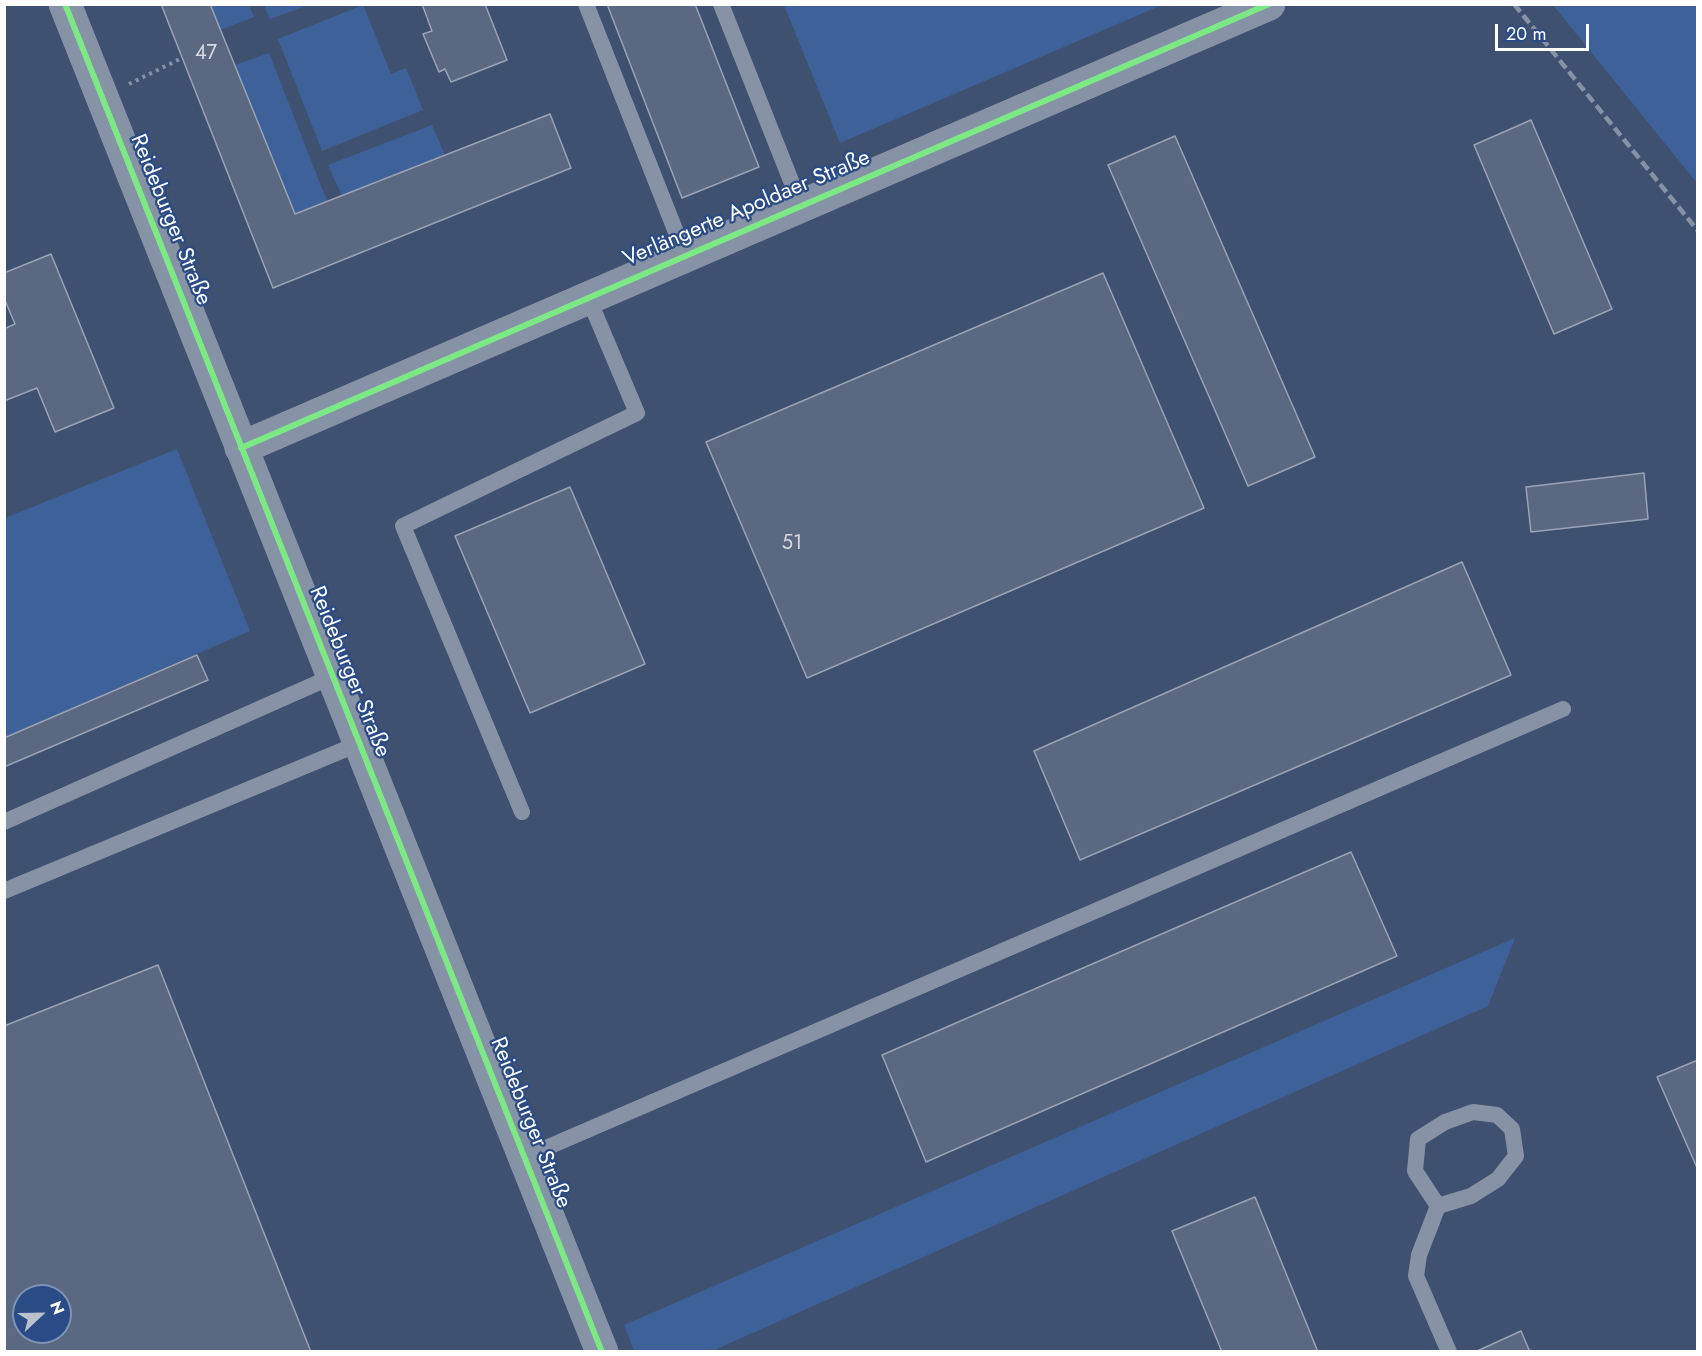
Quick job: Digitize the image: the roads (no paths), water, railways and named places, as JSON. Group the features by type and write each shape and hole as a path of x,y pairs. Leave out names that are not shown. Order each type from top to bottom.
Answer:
{"street":[{"name":"Reideburger Straße","path":"65,4 331,677 602,1352"},
{"name":"Verlängerte Apoldaer Straße","path":"241,448 1269,4"}],"lane":[{"path":"586,4 685,255"},
{"path":"721,4 801,206"},
{"path":"522,812 403,526 637,413 588,297"},
{"path":"4,822 331,677"},
{"path":"525,1157 1563,709"},
{"path":"4,891 358,744"},
{"path":"1473,1112 1497,1115 1512,1129 1516,1156 1498,1179 1471,1196 1438,1206 1415,1171 1418,1139 1445,1122 1473,1112"},
{"path":"1438,1206 1419,1256 1416,1276 1449,1352"}],"railway":[{"path":"1514,4 1698,231"}]}
